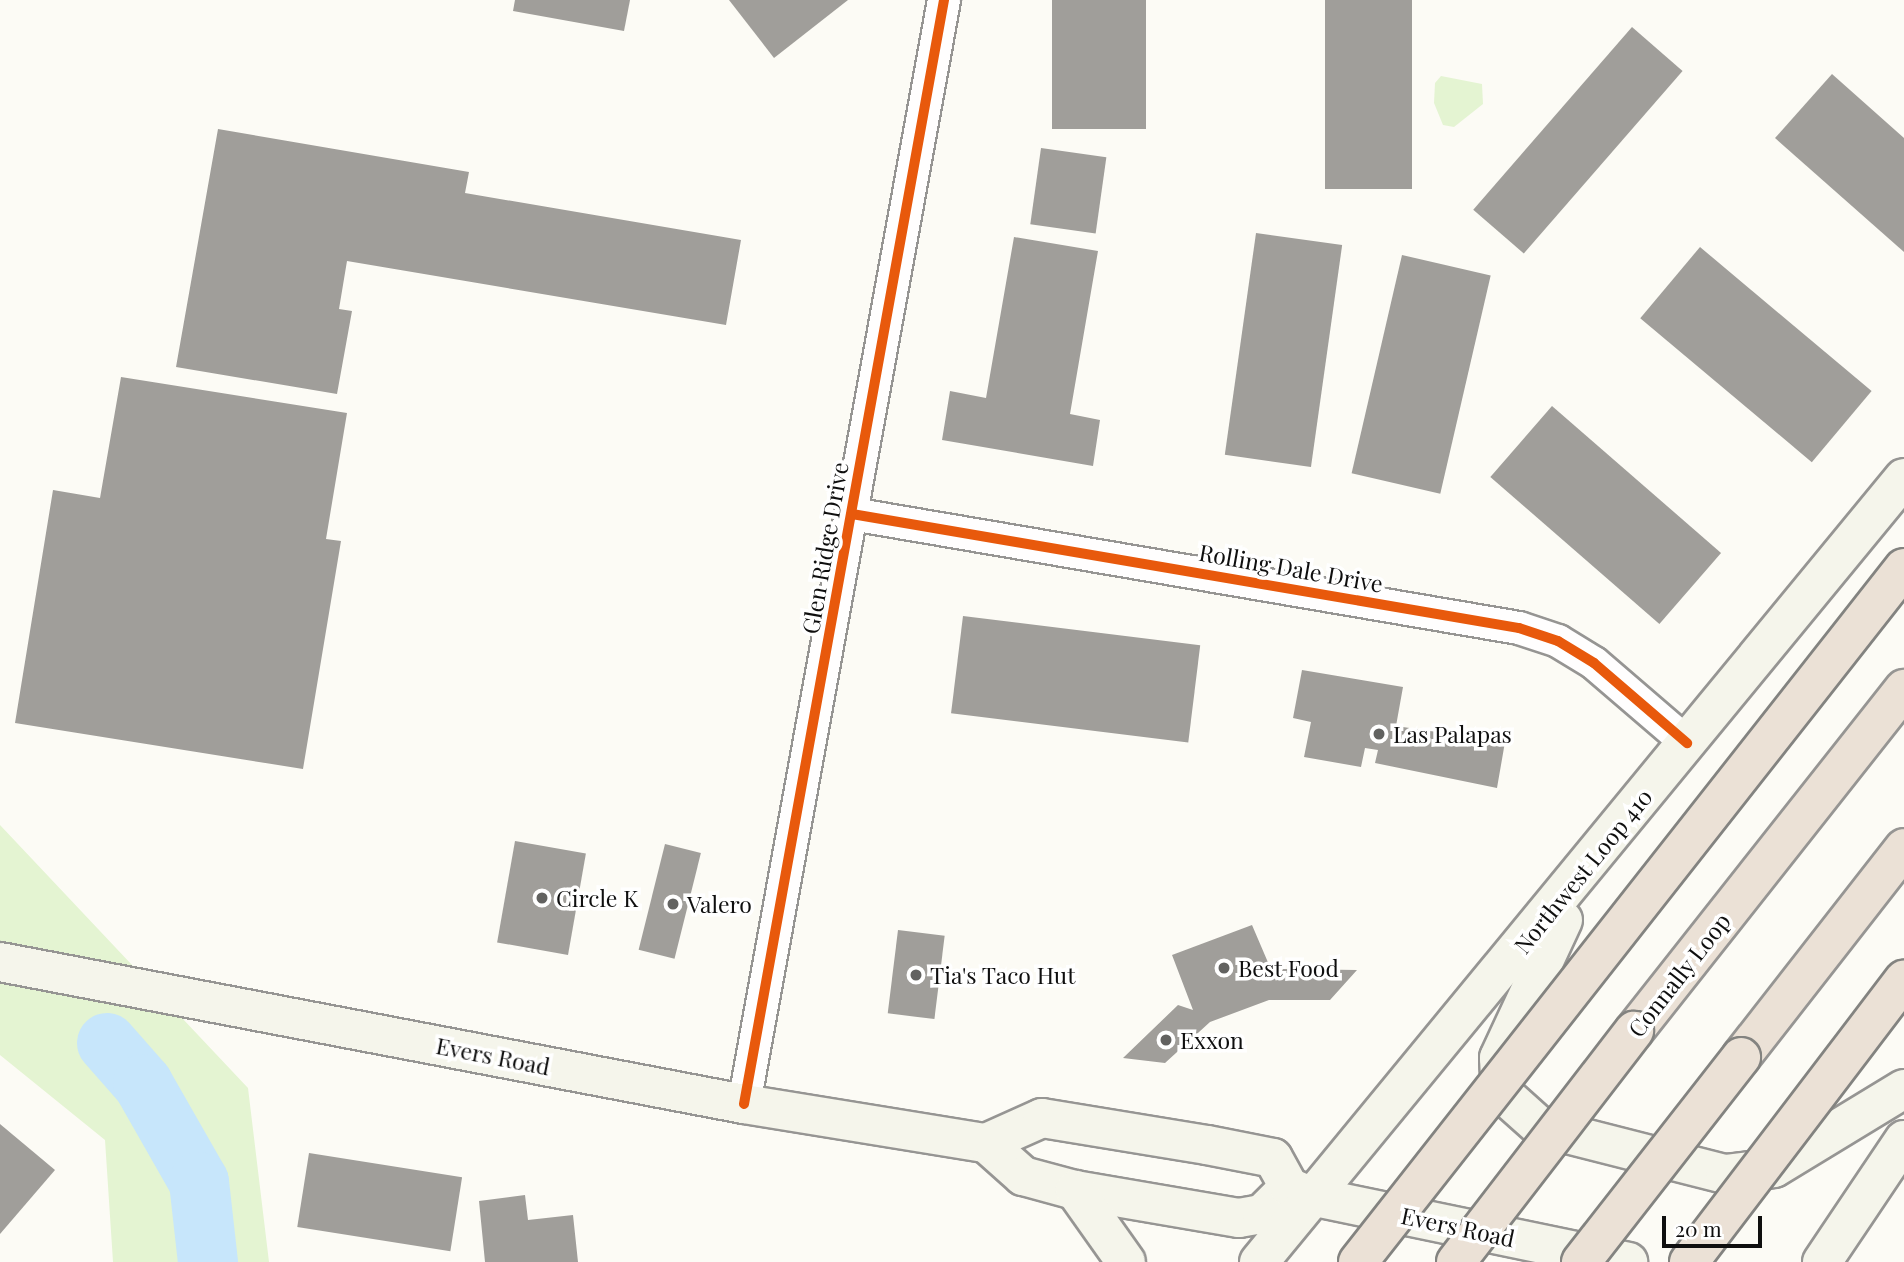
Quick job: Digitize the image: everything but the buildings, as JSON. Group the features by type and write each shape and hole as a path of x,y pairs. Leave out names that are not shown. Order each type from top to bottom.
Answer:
{"highway":[{"path":"1358,1262 1904,568"},
{"name":"Connally Loop","path":"1456,1262 1904,689"},
{"path":"1581,1262 1904,848"},
{"path":"1689,1262 1904,980"}],"main road":[{"name":"Northwest Loop 410","path":"1259,1262 1299,1191 1491,986 1598,849 1904,478"},
{"path":"1598,849 1499,1059 1501,1092 1540,1127 1725,1174 1774,1168 1904,1089"},
{"name":"Evers Road","path":"0,962 744,1104 986,1143"},
{"path":"1042,1118 1273,1158 1299,1191 1262,1213 1240,1218 1075,1190 1023,1176 986,1143 1042,1118"},
{"path":"1822,1262 1904,1140"},
{"path":"1075,1190 1126,1262"},
{"name":"Evers Road","path":"1299,1191 1628,1262"}],"street":[{"name":"Glen Ridge Drive","path":"744,1104 944,0"},
{"name":"Rolling Dale Drive","path":"852,514 1519,628 1558,641 1594,663 1687,743"}],"green space":[{"path":"1441,76 1482,84 1483,104 1454,127 1443,125 1434,103 1435,83"},
{"path":"0,825 248,1088 269,1262 113,1262 105,1140 0,1055"}],"waterway":[{"path":"107,1043 143,1084 199,1182 208,1262"}],"cycle path":[{"path":"744,1104 944,0"},
{"path":"852,514 1519,628 1558,641 1594,663 1687,743"}],"place":[{"name":"Las Palapas","path":"1379,734"},
{"name":"Circle K","path":"542,898"},
{"name":"Valero","path":"673,904"},
{"name":"Best Food","path":"1224,968"},
{"name":"Tia's Taco Hut","path":"916,975"},
{"name":"Exxon","path":"1166,1040"}]}
